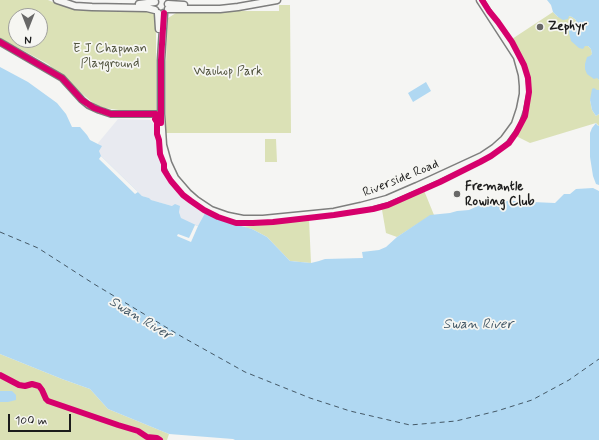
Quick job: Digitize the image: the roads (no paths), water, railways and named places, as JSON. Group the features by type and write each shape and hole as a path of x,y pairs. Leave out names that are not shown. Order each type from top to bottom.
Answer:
{"street":[{"path":"57,0 75,6 147,8 181,5 224,5 263,0"},
{"path":"67,0 95,4 146,4 157,1"},
{"path":"163,6 220,9 277,0"},
{"name":"Riverside Road","path":"476,0 513,58 518,62"},
{"name":"Riverside Road","path":"157,1 154,5 163,6 159,44 161,60 161,114 163,145 168,163 175,178 188,193 210,210 228,216 263,218 334,212 394,196 481,156 494,148 504,139 515,124 522,105 522,75 517,57 480,0"},
{"path":"0,42 62,78 82,100 94,108 111,114 161,114"}],"water":[{"path":"547,0 599,0 599,80 597,78 594,79 587,74 585,69 587,57 592,54 591,49 588,46 585,46 583,49 579,48 571,41 569,27 571,25 573,27 576,25 576,20 569,16 568,19 563,20 558,17 553,12 551,5"},
{"name":"Swan River","path":"0,67 28,82 57,103 66,114 72,127 80,127 90,140 102,146 99,151 101,156 142,196 172,206 175,204 180,206 179,212 181,218 198,226 205,213 216,219 252,229 267,237 290,261 311,263 325,259 363,258 362,252 379,250 386,247 397,237 430,215 469,210 480,205 496,206 504,201 517,201 524,204 532,202 555,203 564,194 570,194 576,189 593,188 599,191 599,440 235,440 169,434 108,409 90,389 0,354"},
{"path":"426,82 431,91 413,102 408,93"},
{"path":"594,88 599,90 599,114 596,116 592,110 590,100 592,89"},
{"path":"596,123 599,126 599,185 596,184 593,176 590,157 590,133"},
{"path":"0,391 12,391 16,395 16,400 0,402"}],"place":[{"name":"Zephyr","path":"540,27"},
{"name":"Fremantle Rowing Club","path":"457,194"}],"park label":[{"name":"E J Chapman Playground","path":"110,56"},
{"name":"Wauhop Park","path":"228,72"}]}
